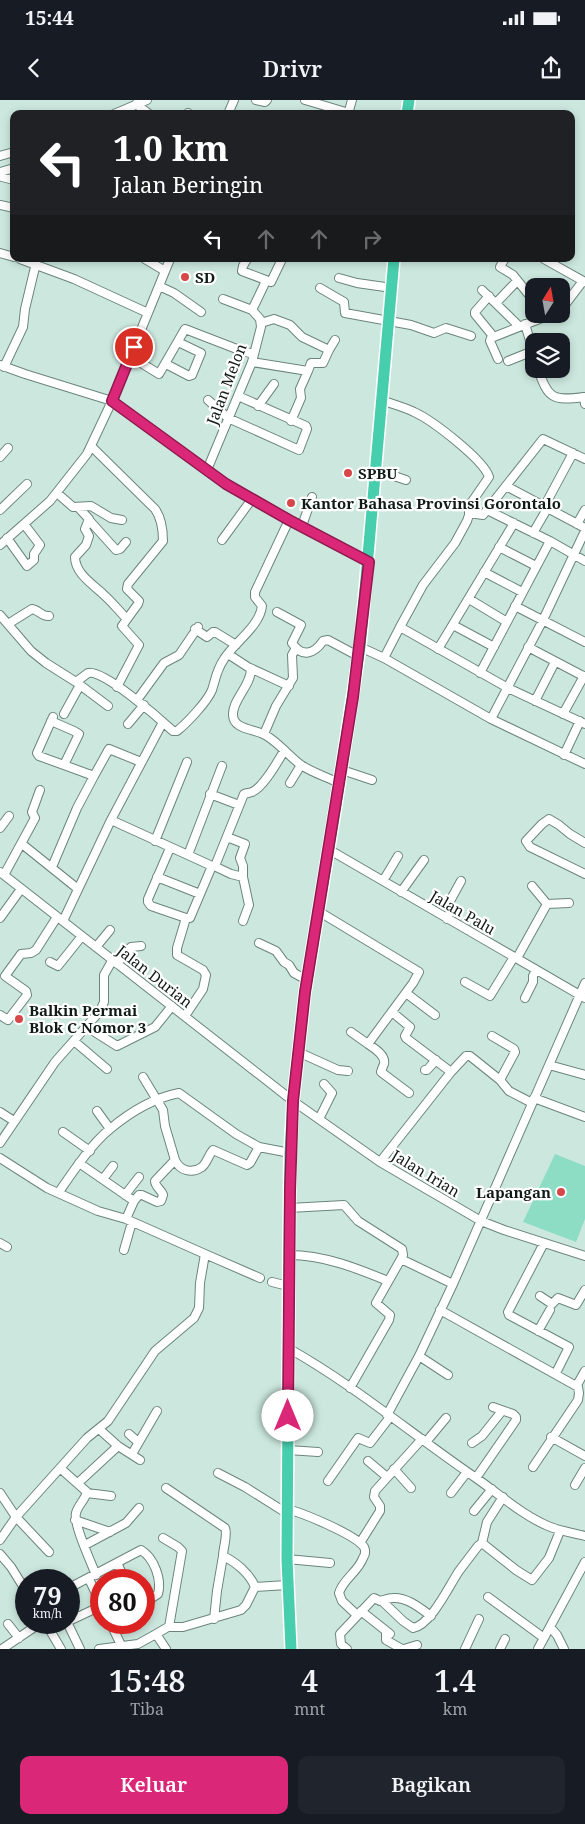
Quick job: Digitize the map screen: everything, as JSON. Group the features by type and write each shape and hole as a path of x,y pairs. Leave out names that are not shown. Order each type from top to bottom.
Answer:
{"highway":[{"path":"291,1649 287,1558 288,1286 290,1153 293,1101 307,980 340,783 359,652 369,562 394,262"}],"street":[{"path":"123,110 147,100"},
{"path":"256,100 265,102 267,100"},
{"path":"305,100 339,110"},
{"path":"136,104 143,110"},
{"path":"1,178 1,172 10,169"},
{"path":"30,262 82,282 148,313"},
{"path":"150,262 165,271"},
{"path":"0,544 57,493 72,475 91,446 112,401 169,262"},
{"path":"245,262 242,266 242,271 272,282 281,262"},
{"path":"549,262 584,282 570,299"},
{"path":"36,264 25,309 23,327 2,366 112,401 207,470 252,499 369,562"},
{"path":"499,266 513,275 525,290"},
{"path":"339,278 357,283 392,288"},
{"path":"252,310 266,281"},
{"path":"496,303 517,281"},
{"path":"159,286 174,293 201,312"},
{"path":"320,288 344,302 345,313 415,326 434,333 446,328 471,336"},
{"path":"482,290 522,325 525,333"},
{"path":"489,296 475,314 493,336"},
{"path":"223,299 252,310 261,323 274,319 290,324 302,337 329,350"},
{"name":"Jalan Melon","path":"207,470 252,362 261,323"},
{"path":"498,359 490,341 493,336 527,323"},
{"path":"130,356 159,374 185,329 254,354"},
{"path":"291,421 301,398 300,388 311,363 323,363 336,340"},
{"path":"166,364 189,376 192,375 201,353 178,342"},
{"path":"508,361 525,356"},
{"path":"252,362 308,371"},
{"path":"542,378 546,389 554,397 585,399"},
{"path":"258,406 274,384"},
{"path":"208,400 228,418 298,451 307,429 306,426 238,396"},
{"path":"381,400 414,412 430,421 466,450 485,469 489,477 469,506 467,521 455,543 423,585 384,658"},
{"path":"469,513 483,515 543,439 585,459"},
{"path":"91,446 155,510 161,519 163,541 128,584 127,589 139,601 126,619 123,627 139,646 117,687"},
{"path":"0,457 8,448"},
{"path":"533,533 573,453"},
{"path":"376,470 406,480"},
{"path":"0,510 27,484"},
{"path":"506,486 582,528"},
{"path":"57,493 73,507 91,506 112,518 122,520"},
{"path":"302,526 312,497"},
{"path":"222,540 252,499"},
{"path":"78,507 116,550 120,550 126,542"},
{"path":"487,510 550,541 585,561"},
{"path":"491,719 543,620 574,555 585,510"},
{"path":"89,520 85,529 89,538 84,549 75,557 76,564 87,579 104,594 126,619"},
{"path":"64,714 78,684 88,673 94,672 140,703 173,731 177,731 199,709 212,690 216,673 228,654 261,613 262,606 255,597 255,592 289,520"},
{"path":"438,648 514,523"},
{"path":"7,538 23,562 28,566 31,565 34,560 34,554 40,545 24,524"},
{"path":"480,673 550,541"},
{"path":"499,547 536,566"},
{"path":"484,572 522,592"},
{"path":"469,599 507,622"},
{"path":"515,606 585,642"},
{"path":"8,624 32,609 49,616"},
{"path":"277,612 301,625 292,643 296,648 311,653 323,641 328,640 359,652 384,658 491,719 585,764"},
{"path":"0,615 31,651 108,706"},
{"path":"453,624 494,647"},
{"path":"400,627 508,688 583,722 564,755"},
{"path":"128,724 164,663 179,655 196,628 208,638 215,632 236,645"},
{"path":"528,647 584,676 564,714"},
{"path":"264,734 276,706 293,678 292,655 296,648"},
{"path":"228,654 250,668 289,686"},
{"path":"535,701 555,662"},
{"path":"250,668 250,676 242,694 233,707 232,717 235,722 244,728 264,734 301,765 340,783"},
{"path":"64,765 79,734 52,719 37,753 39,756 94,776"},
{"path":"0,983 21,954 31,953 36,950 60,919 78,889 111,820 162,722"},
{"path":"52,867 77,808 109,749 141,762"},
{"path":"170,848 148,899 149,904 186,918 192,916 213,866 217,864 244,794 252,792 258,787 284,751"},
{"path":"154,841 187,762"},
{"path":"290,783 301,765"},
{"path":"188,855 222,766"},
{"path":"342,770 372,780"},
{"path":"1,874 22,844 35,818 32,812 40,790"},
{"path":"210,794 239,805"},
{"path":"0,828 8,816"},
{"path":"585,843 549,819 526,841 530,847 585,874"},
{"path":"111,820 170,848 231,874 243,877"},
{"path":"227,837 246,844 240,858 243,866 248,905 243,921"},
{"path":"22,844 78,889"},
{"name":"Jalan Palu","path":"328,849 582,997"},
{"path":"383,882 398,856"},
{"path":"401,892 424,860"},
{"name":"Jalan Durian","path":"1,874 293,1101"},
{"path":"157,876 200,894"},
{"path":"447,919 450,912 450,901 462,881"},
{"path":"532,886 547,904"},
{"path":"0,918 22,889"},
{"path":"547,904 569,903"},
{"path":"465,982 490,996 516,958 547,904"},
{"path":"318,911 419,972 413,984 368,1044"},
{"path":"185,1016 203,989 206,975 203,970 177,955 177,948 186,918"},
{"path":"96,947 110,930"},
{"path":"50,962 58,966 82,936"},
{"path":"260,944 276,951 284,962 290,965 294,973 307,980"},
{"path":"0,1143 54,1062 87,1027 100,1010 104,1002 103,978 131,947 141,946"},
{"path":"525,998 534,982 533,976 536,970"},
{"path":"0,1016 8,1020 27,995 26,991 6,976"},
{"path":"328,1481 358,1438 370,1443 389,1416 453,1284 533,1101 582,997 585,983"},
{"path":"406,993 435,1015"},
{"path":"87,1027 117,1046 155,1027 172,1006"},
{"path":"392,1012 410,1028 405,1036 406,1038 451,1072"},
{"path":"351,1032 381,1054 384,1058 381,1072 409,1093"},
{"path":"492,1036 515,1050 515,1054 500,1080"},
{"path":"74,1041 107,1069"},
{"path":"298,1052 338,1070 348,1071"},
{"path":"380,1162 464,1056 468,1055 500,1080 509,1091 533,1101 585,1117"},
{"path":"425,1070 436,1060"},
{"path":"549,1066 585,1075"},
{"path":"143,1077 165,1116 165,1126 177,1165 191,1171 202,1167 213,1150 247,1164 250,1163 259,1147"},
{"path":"319,1119 331,1096 331,1091 324,1084"},
{"path":"59,1192 79,1163 110,1128 138,1109 174,1094 182,1094 212,1119 259,1147 290,1153"},
{"name":"Jalan Irian","path":"293,1101 380,1162 481,1221 585,1256"},
{"path":"98,1111 110,1128"},
{"path":"0,1112 14,1121"},
{"path":"63,1132 90,1151"},
{"path":"0,1158 47,1188 98,1211 129,1220 260,1278"},
{"path":"124,1250 134,1201 140,1195 157,1202 160,1201 163,1195 155,1181 175,1160"},
{"path":"79,1163 134,1201"},
{"path":"103,1179 114,1166"},
{"path":"125,1195 139,1177"},
{"path":"290,1208 344,1205 358,1221 402,1249 403,1255 376,1303 390,1315 389,1320 350,1388"},
{"path":"544,1243 508,1310 509,1315 569,1347 556,1373"},
{"path":"0,1540 16,1517 87,1438 108,1422 155,1351 194,1318 197,1313 205,1254"},
{"path":"289,1255 331,1260 388,1281"},
{"path":"401,1259 453,1284"},
{"path":"272,1282 288,1286"},
{"path":"540,1296 552,1304 558,1298 576,1305 585,1290"},
{"path":"440,1310 577,1385"},
{"path":"538,1331 550,1310"},
{"path":"288,1348 350,1388 540,1522 560,1531 585,1536"},
{"path":"419,1356 448,1375"},
{"path":"533,1467 551,1437 578,1400 577,1385 585,1370"},
{"path":"476,1478 516,1422 515,1416 493,1407"},
{"path":"132,1454 156,1411"},
{"path":"472,1443 482,1436 502,1411"},
{"path":"360,1543 380,1511 380,1506 374,1497 374,1493 394,1470 446,1418"},
{"path":"99,1429 118,1446 140,1460"},
{"path":"129,1434 138,1442"},
{"path":"551,1437 585,1456"},
{"path":"78,1483 118,1446"},
{"path":"288,1450 318,1452"},
{"path":"368,1461 387,1478"},
{"path":"60,1468 86,1490 87,1493"},
{"path":"575,1485 585,1468"},
{"path":"394,1470 411,1488"},
{"path":"451,1493 467,1472"},
{"path":"218,1473 288,1511 311,1517 360,1543 365,1551 363,1559 343,1585 339,1593 342,1601 388,1632 385,1637 388,1646 403,1649 417,1644"},
{"path":"166,1488 227,1531 214,1619"},
{"path":"474,1511 492,1489"},
{"path":"0,1492 16,1517 49,1552"},
{"path":"87,1493 111,1496"},
{"path":"87,1493 77,1510 75,1520 85,1545 90,1569"},
{"path":"347,1649 341,1644 339,1637 374,1598 382,1601 402,1621 413,1628 418,1628 431,1616 459,1571 482,1543 487,1522 503,1497"},
{"path":"85,1545 126,1523 139,1508"},
{"path":"75,1520 110,1532"},
{"path":"482,1543 532,1580 549,1558 560,1531"},
{"path":"163,1538 182,1551 169,1627"},
{"path":"106,1569 141,1550 148,1556 154,1569"},
{"path":"0,1554 15,1574"},
{"path":"223,1556 247,1574 255,1587"},
{"path":"287,1558 330,1563"},
{"path":"538,1649 585,1562"},
{"path":"116,1563 119,1569"},
{"path":"155,1570 158,1576 159,1591 155,1596"},
{"path":"255,1587 287,1586"},
{"path":"102,1649 138,1644 164,1628 184,1627 241,1610 246,1605 255,1587"},
{"path":"488,1597 544,1638"},
{"path":"382,1601 392,1598 399,1599 412,1603 431,1616"},
{"path":"465,1649 479,1619"},
{"path":"8,1624 19,1638"},
{"path":"550,1627 557,1635 564,1649"},
{"path":"2,1649 25,1634"},
{"path":"51,1634 61,1649"},
{"path":"73,1634 80,1649"},
{"path":"116,1634 121,1645"},
{"path":"156,1634 166,1649"},
{"path":"500,1649 505,1639"}],"green space":[{"name":"Lapangan","path":"555,1154 585,1166 585,1219 576,1242 523,1222"}],"place":[{"name":"SD","path":"185,277"},
{"name":"SPBU","path":"348,473"},
{"name":"Kantor Bahasa Provinsi Gorontalo","path":"291,503"},
{"name":"Balkin Permai Blok C Nomor 3","path":"19,1019"},
{"name":"Lapangan","path":"561,1192"}],"route":[{"path":"134,347 112,401 226,484 369,562 353,697 305,992 293,1101 290,1153 288,1416"}]}
